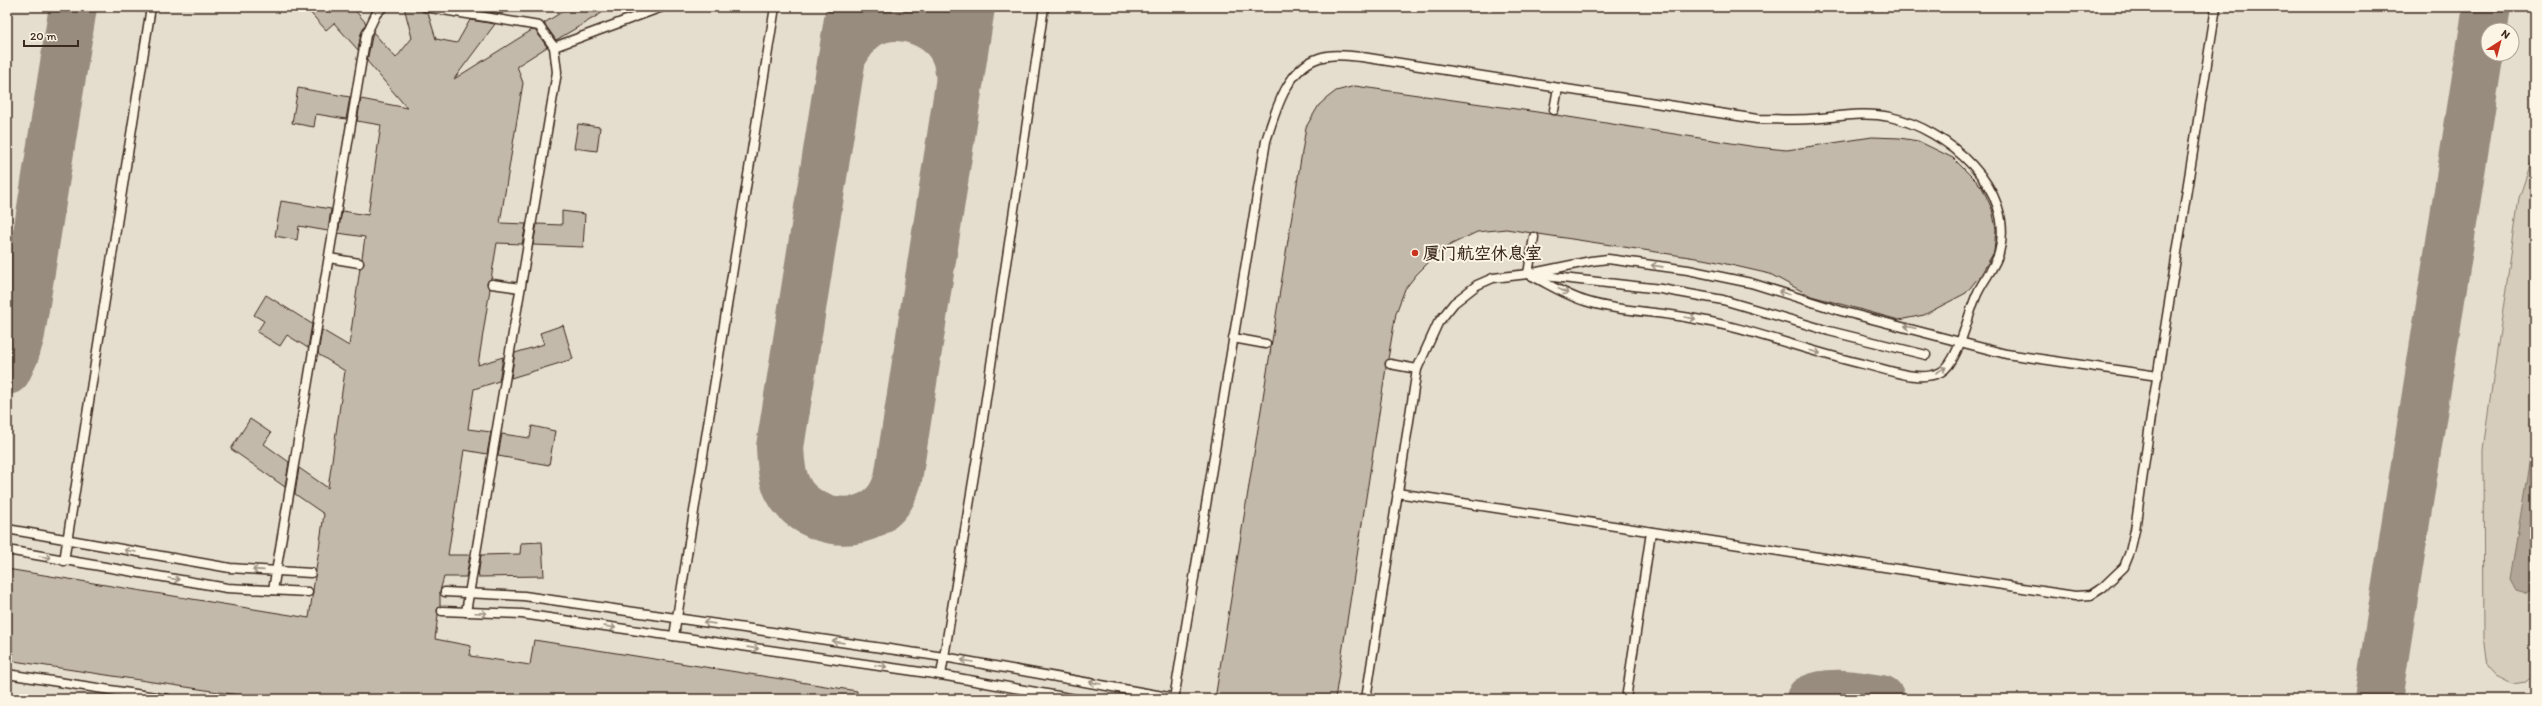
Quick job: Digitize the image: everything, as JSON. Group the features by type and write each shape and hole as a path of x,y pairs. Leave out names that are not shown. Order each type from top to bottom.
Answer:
{"lane":[{"path":"64,561 151,7"},
{"path":"273,590 366,35 376,14 383,7"},
{"path":"425,7 539,26 554,47 557,72 466,612"},
{"path":"554,47 662,7"},
{"path":"674,636 775,7"},
{"path":"941,675 980,439 1044,7"},
{"path":"1398,493 2075,596 2091,595 2102,588 2124,568 2130,552 2135,530 2216,7"},
{"path":"445,592 524,596 677,618 944,657 1174,698 1266,141 1274,114 1286,91 1298,73 1307,64 1319,58 1339,55 1757,119 1808,119 1866,114 1890,117 1929,131 1951,144 1971,163 1989,189 1998,208 2001,230 1999,253 1970,307 1961,341 1950,364 1942,372 1913,376 1837,358 1691,318 1602,306 1582,301 1528,274"},
{"path":"1554,110 1558,88"},
{"path":"1528,274 1534,236"},
{"path":"329,258 359,263"},
{"path":"1366,699 1417,368 1438,323 1454,303 1477,285 1492,278 1528,274 1608,259 1688,270 1751,283 1841,311 1961,341 2006,354 2158,376"},
{"path":"1528,274 1661,289 1723,300 1829,331 1926,355"},
{"path":"492,284 520,288"},
{"path":"1233,338 1266,344"},
{"path":"1390,364 1417,368"},
{"path":"7,529 230,568 311,573"},
{"path":"1626,699 1651,532"},
{"path":"7,550 227,588 308,592"},
{"path":"442,611 522,614 941,675 1074,699"},
{"path":"7,674 168,699"}],"shaded area":[{"path":"7,7 2535,7 2535,699 7,699"},
{"path":"2535,151 2535,672 2526,682 2512,684 2496,676 2487,666 2484,643 2483,449 2519,198"},
{"path":"2535,427 2535,587 2526,594 2516,591 2510,580"}],"building":[{"path":"305,7 352,7 366,23 361,34 358,50 334,23 326,30"},
{"path":"404,7 420,7 422,11 428,13 436,39 457,43 470,20 495,24 454,79 532,30 536,31 547,47 517,66 523,83 500,223 526,224 522,244 497,243 491,279 487,283 490,289 478,365 503,357 499,381 474,389 468,429 491,432 487,454 464,450 448,555 470,555 466,577 444,577 440,591 440,606 437,610 438,615 435,639 471,646 470,656 530,665 534,640 857,691 856,699 265,699 7,660 7,569 309,618 324,514 295,494 299,468 328,488 345,371 318,354 322,330 349,346 360,268 364,264 362,258 365,237 338,233 342,211 368,215 381,125 357,121 361,99 407,108 367,61 373,32 396,58 412,38"},
{"path":"479,7 507,7 502,14 477,10"},
{"path":"570,7 612,7 556,40 544,23"},
{"path":"1355,86 1537,112 1756,147 1787,150 1872,137 1900,138 1918,141 1953,158 1982,187 1992,209 1996,229 1994,252 1982,273 1966,293 1924,315 1899,320 1811,296 1770,274 1709,260 1506,229 1477,232 1452,244 1438,253 1416,275 1405,289 1396,313 1388,359 1385,363 1386,368 1335,699 1215,699 1306,127 1319,105 1327,98 1336,91"},
{"path":"298,88 350,97 346,119 316,114 314,127 292,123"},
{"path":"578,124 600,127 597,151 574,148"},
{"path":"281,201 331,209 328,231 299,226 297,240 275,236"},
{"path":"562,211 585,214 583,247 533,245 537,224 562,225"},
{"path":"266,295 312,324 308,348 287,335 280,346 257,332 264,321 254,315"},
{"path":"563,325 573,359 511,378 515,353 544,344 540,333"},
{"path":"250,419 271,433 264,444 289,462 285,487 231,449"},
{"path":"532,426 555,431 549,465 498,456 502,434 530,438"},
{"path":"542,542 544,576 478,577 481,555 520,554 521,543"}],"taxiway":[{"path":"7,371 15,354 21,334 73,7"},
{"path":"850,7 780,447 784,479 788,489 796,500 806,509 818,516 832,520 846,521 859,519 872,514 883,506 892,494 898,479 971,7"},
{"path":"2378,699 2487,7"},
{"path":"843,55 857,34 869,24 881,19 894,17 907,18 932,28 950,45 956,57 960,79"},
{"path":"1810,699 1827,694 1845,694 1881,699"}],"place":[{"name":"厦门航空休息室","path":"1415,253"}]}
